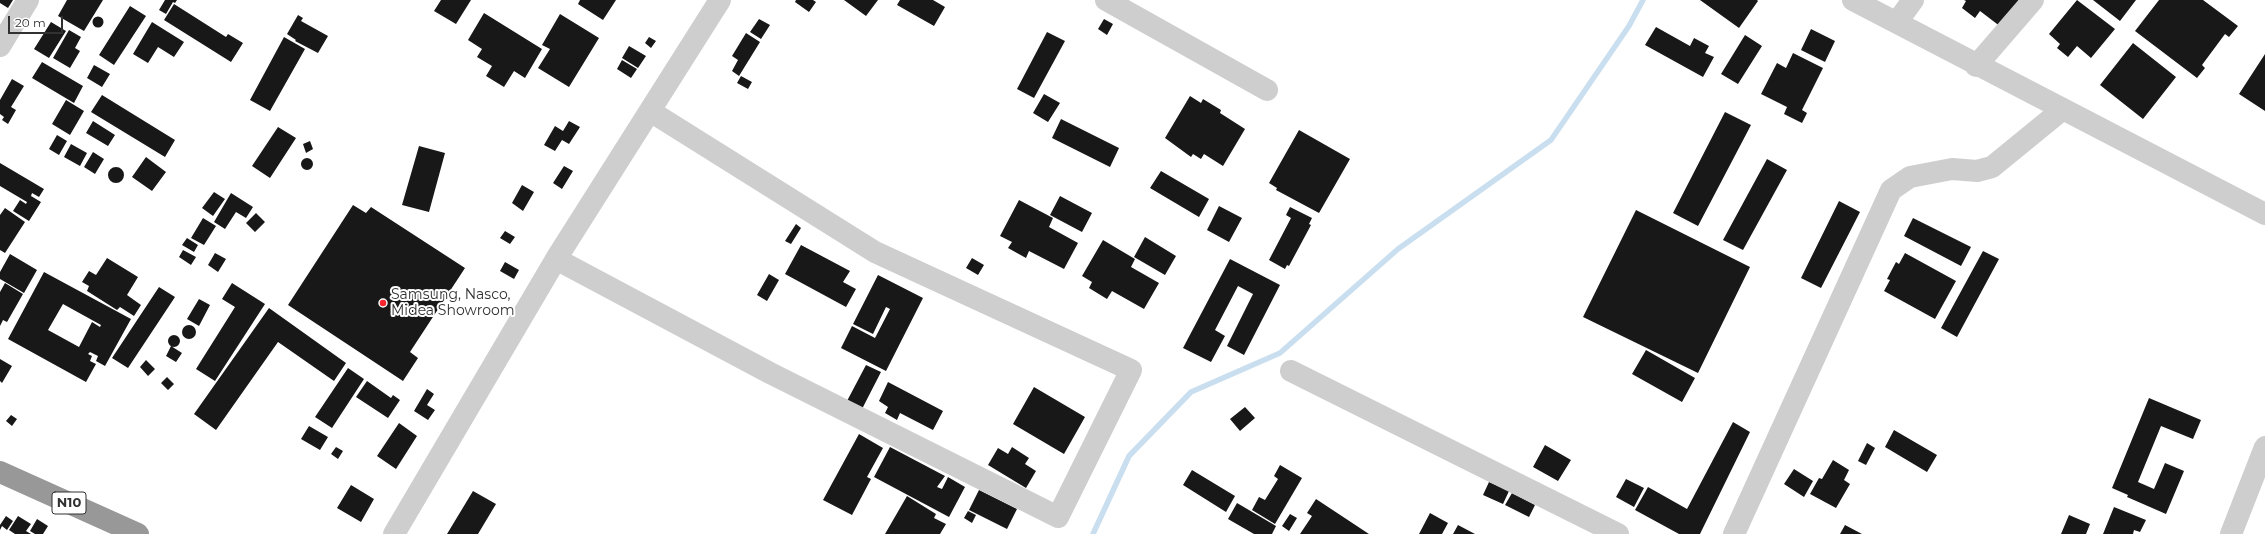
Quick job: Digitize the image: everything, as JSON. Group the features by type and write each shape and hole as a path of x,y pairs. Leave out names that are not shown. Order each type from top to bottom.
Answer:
{"highway":[{"name":"N10","path":"0,472 138,534"}],"street":[{"path":"0,46 28,0"},
{"path":"394,534 556,258 720,0"},
{"path":"1106,0 1266,90"},
{"path":"1853,0 1897,22 1976,66 2063,109 2265,214"},
{"path":"1897,22 1913,0"},
{"path":"1976,66 2033,0"},
{"path":"1734,534 1891,190 1910,177 1952,169 1977,171 1992,167 2063,109"},
{"path":"556,258 770,373 1058,516 1131,370 875,252 650,111"},
{"path":"1291,371 1618,534"},
{"path":"2231,534 2265,447"}],"building":[{"path":"0,0 13,0 8,8 0,3"},
{"path":"67,0 103,0 84,31 58,16"},
{"path":"165,0 177,0 175,3 173,2 166,14 159,10"},
{"path":"441,0 471,0 456,24 434,11"},
{"path":"580,0 616,0 603,20 578,4"},
{"path":"796,0 813,0 816,2 809,12 795,2"},
{"path":"844,0 878,0 866,16"},
{"path":"900,0 933,0 945,7 934,26 897,5"},
{"path":"1700,0 1757,0 1758,1 1739,28"},
{"path":"1964,0 2018,0 2020,2 2001,27 1980,11 1975,18 1962,8 1966,1"},
{"path":"2077,0 2115,29 2091,58 2077,46 2068,57 2057,48 2060,44 2049,34"},
{"path":"2093,0 2136,0 2120,21"},
{"path":"2159,0 2203,0 2238,26 2229,37 2225,34 2202,65 2205,68 2197,78 2135,31"},
{"path":"174,4 226,37 228,34 243,43 231,62 164,20"},
{"path":"130,6 146,16 114,65 99,55"},
{"path":"484,13 542,49 525,78 514,71 504,87 486,76 492,66 477,57 482,49 468,40"},
{"path":"560,14 599,38 569,87 538,68 550,49 542,45"},
{"path":"298,15 303,18 301,21 328,36 318,53 295,41 296,40 287,34"},
{"path":"98,16 102,18 104,22 102,26 98,28 94,26 92,22 94,18"},
{"path":"759,19 770,25 761,39 750,32"},
{"path":"1104,19 1113,24 1107,35 1098,29"},
{"path":"51,22 66,31 49,58 34,49"},
{"path":"152,22 184,42 174,57 158,47 148,63 133,54"},
{"path":"1656,27 1690,46 1694,38 1709,46 1705,53 1714,57 1703,77 1645,45"},
{"path":"1811,29 1835,41 1825,62 1801,50"},
{"path":"69,30 81,37 75,48 80,51 70,68 53,58"},
{"path":"1047,32 1065,41 1034,98 1017,89"},
{"path":"746,33 760,42 739,76 732,71 738,60 732,56"},
{"path":"1745,35 1762,46 1738,84 1721,74"},
{"path":"284,37 305,49 270,111 250,100"},
{"path":"649,37 656,41 651,48 645,43"},
{"path":"2133,43 2176,77 2143,119 2100,85"},
{"path":"629,46 646,56 638,68 622,58"},
{"path":"1793,53 1823,68 1802,110 1807,113 1802,123 1784,114 1787,107 1761,94 1777,63 1786,68"},
{"path":"2265,54 2265,111 2239,94"},
{"path":"622,60 637,69 631,78 617,69"},
{"path":"42,62 83,86 74,103 32,78"},
{"path":"94,65 110,74 102,87 87,78"},
{"path":"741,76 752,82 748,89 737,83"},
{"path":"12,79 24,86 11,107 16,110 8,124 2,120 4,117 0,114 0,100"},
{"path":"1044,94 1060,103 1048,122 1033,113"},
{"path":"102,95 175,140 165,157 91,112"},
{"path":"1190,96 1201,103 1203,99 1221,110 1220,113 1245,129 1223,166 1204,154 1201,159 1193,154 1191,157 1165,138"},
{"path":"66,100 84,111 70,135 52,124"},
{"path":"1725,112 1751,125 1698,226 1673,213"},
{"path":"1061,119 1119,148 1110,167 1052,138"},
{"path":"93,121 115,135 108,146 86,133"},
{"path":"569,121 580,127 569,144 562,140 555,151 544,145 555,126 563,131"},
{"path":"278,127 296,138 270,178 252,166"},
{"path":"1299,130 1350,159 1319,213 1276,190 1277,188 1269,183"},
{"path":"57,135 67,141 59,155 49,149"},
{"path":"310,141 313,149 306,153 303,144"},
{"path":"71,144 87,153 80,166 64,157"},
{"path":"419,146 445,153 429,212 402,205"},
{"path":"93,152 104,159 95,174 84,167"},
{"path":"146,157 166,172 152,191 132,177"},
{"path":"309,158 312,159 312,169 305,170 302,169 301,162 302,159"},
{"path":"1767,159 1787,170 1743,250 1723,240"},
{"path":"0,163 44,189 39,197 32,193 31,196 41,202 29,221 13,211 20,200 26,204 27,202 0,186"},
{"path":"564,166 573,171 562,189 553,183"},
{"path":"113,167 119,167 124,172 122,181 119,183 113,183 108,178 108,172"},
{"path":"1161,171 1209,199 1199,217 1150,188"},
{"path":"522,185 534,192 523,211 512,203"},
{"path":"214,192 225,199 213,216 202,208"},
{"path":"231,193 253,207 246,218 236,212 225,229 214,222"},
{"path":"1060,196 1092,213 1082,232 1050,215"},
{"path":"1019,200 1053,218 1049,227 1078,243 1064,269 1029,251 1026,258 1008,248 1012,242 1000,236"},
{"path":"1839,201 1860,212 1821,288 1801,278"},
{"path":"353,205 366,213 371,207 465,268 410,352 418,358 403,381 288,305"},
{"path":"1219,206 1242,218 1229,242 1207,230"},
{"path":"1290,207 1312,218 1309,224 1311,225 1289,266 1287,265 1285,269 1269,260 1291,218 1286,215"},
{"path":"5,208 25,222 5,253 0,250 0,215"},
{"path":"1636,210 1750,267 1698,373 1583,317"},
{"path":"256,213 265,222 255,232 246,223"},
{"path":"203,218 216,226 204,245 191,238"},
{"path":"1913,218 1971,247 1961,266 1904,236"},
{"path":"796,224 801,228 791,244 785,241"},
{"path":"505,231 515,237 510,244 500,238"},
{"path":"1145,237 1176,256 1165,275 1134,257"},
{"path":"187,238 198,245 194,252 182,245"},
{"path":"1103,240 1135,259 1131,267 1159,283 1144,309 1112,291 1107,299 1089,288 1092,282 1082,276"},
{"path":"801,245 850,271 843,282 856,289 846,307 785,274"},
{"path":"183,250 196,257 191,265 179,257"},
{"path":"1983,251 1999,259 1957,337 1941,328"},
{"path":"215,253 226,259 218,272 208,265"},
{"path":"1905,253 1956,281 1935,319 1884,291 1890,280 1887,279 1896,262 1899,264"},
{"path":"10,254 37,270 24,293 0,279 0,272"},
{"path":"107,258 138,277 127,295 141,305 134,316 120,307 117,310 87,291 89,286 82,282 89,271 96,275"},
{"path":"972,258 984,265 978,275 966,268"},
{"path":"1230,259 1280,285 1244,355 1227,346 1253,294 1238,286 1215,330 1225,336 1211,362 1183,348"},
{"path":"505,262 519,270 514,279 500,271"},
{"path":"44,272 131,319 105,366 96,361 98,356 90,352 88,354 92,356 90,361 96,364 86,382 8,339","holes":["63,304 101,325 100,327 92,322 79,347 48,330"]},
{"path":"769,274 779,280 767,301 757,295"},
{"path":"878,275 923,298 886,371 841,348 852,326 875,338 890,309 886,307 873,334 853,324"},
{"path":"5,283 23,294 7,322 3,320 0,326 0,292"},
{"path":"232,283 265,304 215,381 196,369 235,307 222,299"},
{"path":"159,287 175,297 128,368 112,358"},
{"path":"199,299 210,305 199,326 187,319"},
{"path":"269,308 346,363 334,381 278,342 216,430 194,414"},
{"path":"189,325 194,327 196,332 194,337 189,339 184,337 182,332 184,327"},
{"path":"172,335 176,335 180,341 176,347 172,347 168,343 168,339"},
{"path":"171,346 182,353 176,362 166,356"},
{"path":"1646,350 1695,378 1682,402 1632,374"},
{"path":"0,359 12,366 2,383 0,381"},
{"path":"146,360 155,369 148,376 140,367"},
{"path":"866,365 881,372 862,409 847,401"},
{"path":"348,368 364,379 332,428 315,417"},
{"path":"167,377 174,384 168,390 161,383"},
{"path":"367,381 391,398 393,395 400,400 388,418 356,397"},
{"path":"888,382 943,411 933,430 900,413 897,420 885,413 888,407 879,401"},
{"path":"1034,387 1085,417 1064,454 1013,424"},
{"path":"427,389 434,394 427,405 435,410 428,420 414,411"},
{"path":"2149,398 2201,420 2193,439 2161,426 2138,482 2154,489 2165,463 2184,471 2166,514 2127,497 2128,495 2112,488"},
{"path":"1245,407 1255,418 1240,431 1230,419"},
{"path":"11,415 17,419 12,426 6,421"},
{"path":"1733,422 1750,432 1700,534 1679,534 1635,510 1648,487 1687,509"},
{"path":"399,423 417,436 396,469 377,456"},
{"path":"309,426 328,437 320,450 301,439"},
{"path":"1894,430 1937,455 1927,472 1885,447"},
{"path":"859,434 883,448 867,477 871,479 852,515 823,500"},
{"path":"1867,443 1875,448 1866,465 1858,461"},
{"path":"1545,445 1571,460 1558,481 1533,467"},
{"path":"336,447 343,451 338,459 331,454"},
{"path":"890,447 945,476 937,487 942,489 948,477 965,487 949,517 874,477"},
{"path":"1012,447 1029,458 1025,464 1036,471 1026,488 988,465 998,448 1008,454"},
{"path":"1833,460 1849,470 1844,480 1850,484 1836,508 1810,494 1819,478 1822,479"},
{"path":"1280,465 1302,478 1275,524 1252,510 1259,497 1265,500 1278,479 1274,476"},
{"path":"1794,469 1813,481 1804,497 1784,484"},
{"path":"1192,470 1235,496 1226,512 1183,485"},
{"path":"1626,479 1644,488 1634,507 1616,497"},
{"path":"1489,482 1509,491 1503,504 1483,495"},
{"path":"351,485 374,499 361,522 337,508"},
{"path":"979,490 1017,509 1007,529 969,510"},
{"path":"473,491 496,504 478,534 447,534"},
{"path":"1512,493 1535,505 1529,517 1505,505"},
{"path":"907,496 936,514 934,518 946,524 940,534 885,534"},
{"path":"1316,499 1369,534 1300,534 1312,516 1307,513"},
{"path":"1237,503 1276,526 1272,534 1254,534 1228,519"},
{"path":"2114,507 2146,520 2140,532 2134,530 2133,534 2103,534"},
{"path":"968,511 976,515 972,523 964,518"},
{"path":"1430,513 1448,523 1442,534 1419,534"},
{"path":"1290,514 1297,518 1289,531 1282,526"},
{"path":"2069,515 2090,524 2086,534 2061,534"},
{"path":"6,516 13,521 7,530 2,526 0,530 0,525"},
{"path":"18,516 31,524 26,531 31,534 15,534 9,530"},
{"path":"37,519 48,526 43,534 35,534 30,531"},
{"path":"1458,525 1475,534 1453,534"},
{"path":"1845,525 1862,534 1840,534"}],"waterway":[{"path":"1093,534 1129,456 1191,392 1280,353 1398,249 1551,140 1629,26 1643,0"}],"place":[{"name":"Samsung, Nasco, Midea Showroom","path":"383,303"}]}
